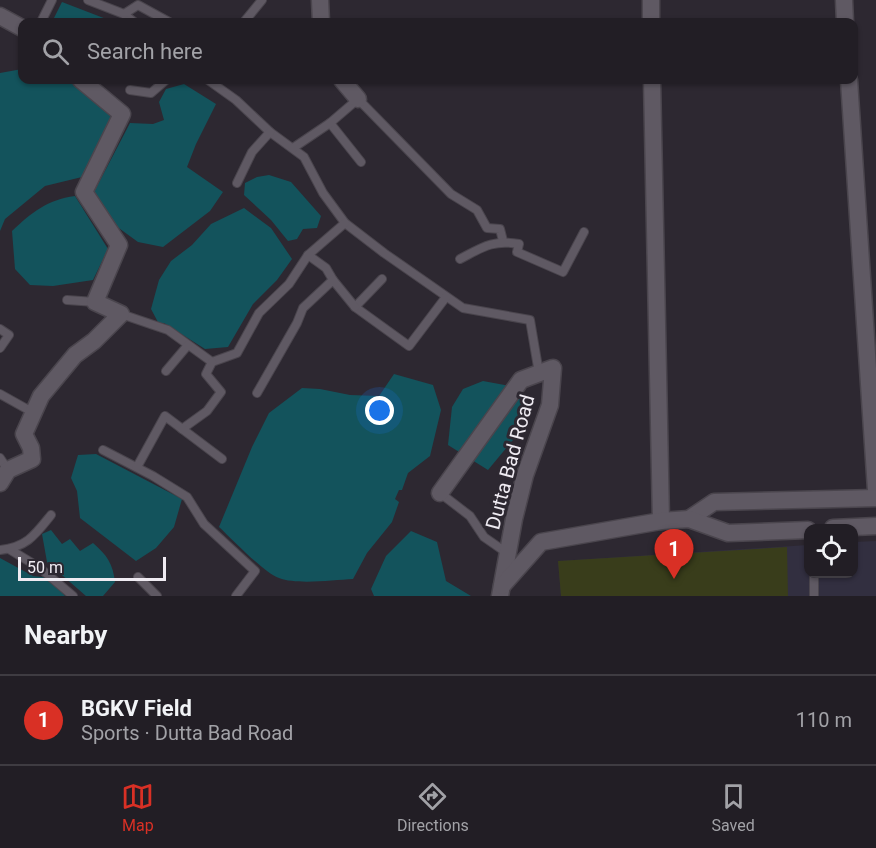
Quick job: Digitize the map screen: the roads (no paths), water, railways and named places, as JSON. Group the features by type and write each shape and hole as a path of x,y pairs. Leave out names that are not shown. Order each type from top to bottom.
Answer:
{"street":[{"path":"320,0 321,18"},
{"path":"651,0 651,18"},
{"path":"844,0 845,18"},
{"path":"0,16 18,26"},
{"path":"3,470 32,459 31,448 24,434 41,396 75,355 94,341 121,314 95,302 119,245 84,192 122,114 86,84"},
{"path":"345,84 358,99"},
{"path":"652,84 661,521"},
{"path":"849,84 876,490"},
{"name":"Dutta Bad Road","path":"440,493 521,380 553,368 550,405 525,475 507,553 501,591"},
{"path":"689,519 714,502 876,498"},
{"path":"501,591 541,542 661,521 689,519 728,533 804,530"},
{"path":"858,527 876,526"}],"lane":[{"path":"43,18 52,0"},
{"path":"88,0 129,18"},
{"path":"247,18 262,0"},
{"path":"124,14 138,5 162,18"},
{"path":"130,90 151,93 161,84"},
{"path":"214,84 236,100 270,132 304,157 323,194 345,223 463,308 530,320 539,373"},
{"path":"293,148 330,123 358,99 450,194 477,210 487,228 500,229 503,241"},
{"path":"330,123 361,162"},
{"path":"237,183 252,152 270,132"},
{"path":"182,429 207,411 221,392 206,375 212,362 237,353 259,313 290,284 308,255 345,223"},
{"path":"460,259 487,245 503,241 519,244 517,252 563,272 584,232"},
{"path":"308,255 326,268 355,308 409,346 446,297"},
{"path":"355,308 382,279"},
{"path":"257,393 297,323 303,308 333,280"},
{"path":"67,300 95,302"},
{"path":"121,314 168,330 212,362"},
{"path":"0,329 9,335 0,348"},
{"path":"166,371 188,345"},
{"path":"0,394 34,413"},
{"path":"137,468 165,416 222,459"},
{"path":"103,450 187,497 204,524 255,571 236,596"},
{"path":"440,493 470,516 484,537 507,553"},
{"path":"5,550 31,540 51,515"},
{"path":"5,550 40,568 73,596"},
{"path":"138,577 157,596"},
{"path":"814,578 814,596"}],"water":[{"path":"62,2 104,18 54,18"},
{"path":"18,70 18,84 74,84 111,116 108,138 82,177 45,186 5,219 0,231 0,73"},
{"path":"184,84 216,104 187,167 223,192 210,211 163,247 138,242 116,226 94,192 130,123 153,124 164,120 159,102 166,89"},
{"path":"269,175 291,182 321,216 317,228 303,229 297,239 288,241 271,220 244,195 245,183 257,177"},
{"path":"75,196 108,249 93,280 53,286 30,285 15,269 12,231 40,208 56,200"},
{"path":"244,208 271,228 292,259 277,280 253,304 228,347 205,349 164,323 159,324 151,309 159,280 171,261 192,245 211,224"},
{"path":"394,374 433,385 441,410 430,456 408,473 402,490 399,490 395,499 399,502 392,522 367,553 353,579 295,581 273,575 219,527 252,447 269,413 302,388 350,395 379,396"},
{"path":"483,381 516,387 523,401 513,440 488,470 448,445 452,407 463,389"},
{"path":"96,454 182,499 174,527 156,548 136,561 80,518 77,491 71,478 78,455"},
{"path":"51,530 62,544 70,539 80,551 93,543 106,556 113,570 115,582 103,596 86,596 47,562 42,534"},
{"path":"411,531 437,542 446,581 471,596 374,596 371,589 386,556"},
{"path":"0,558 33,576 50,578 65,596 0,596"}],"place":[{"name":"BGKV Field","path":"674,579"}]}
